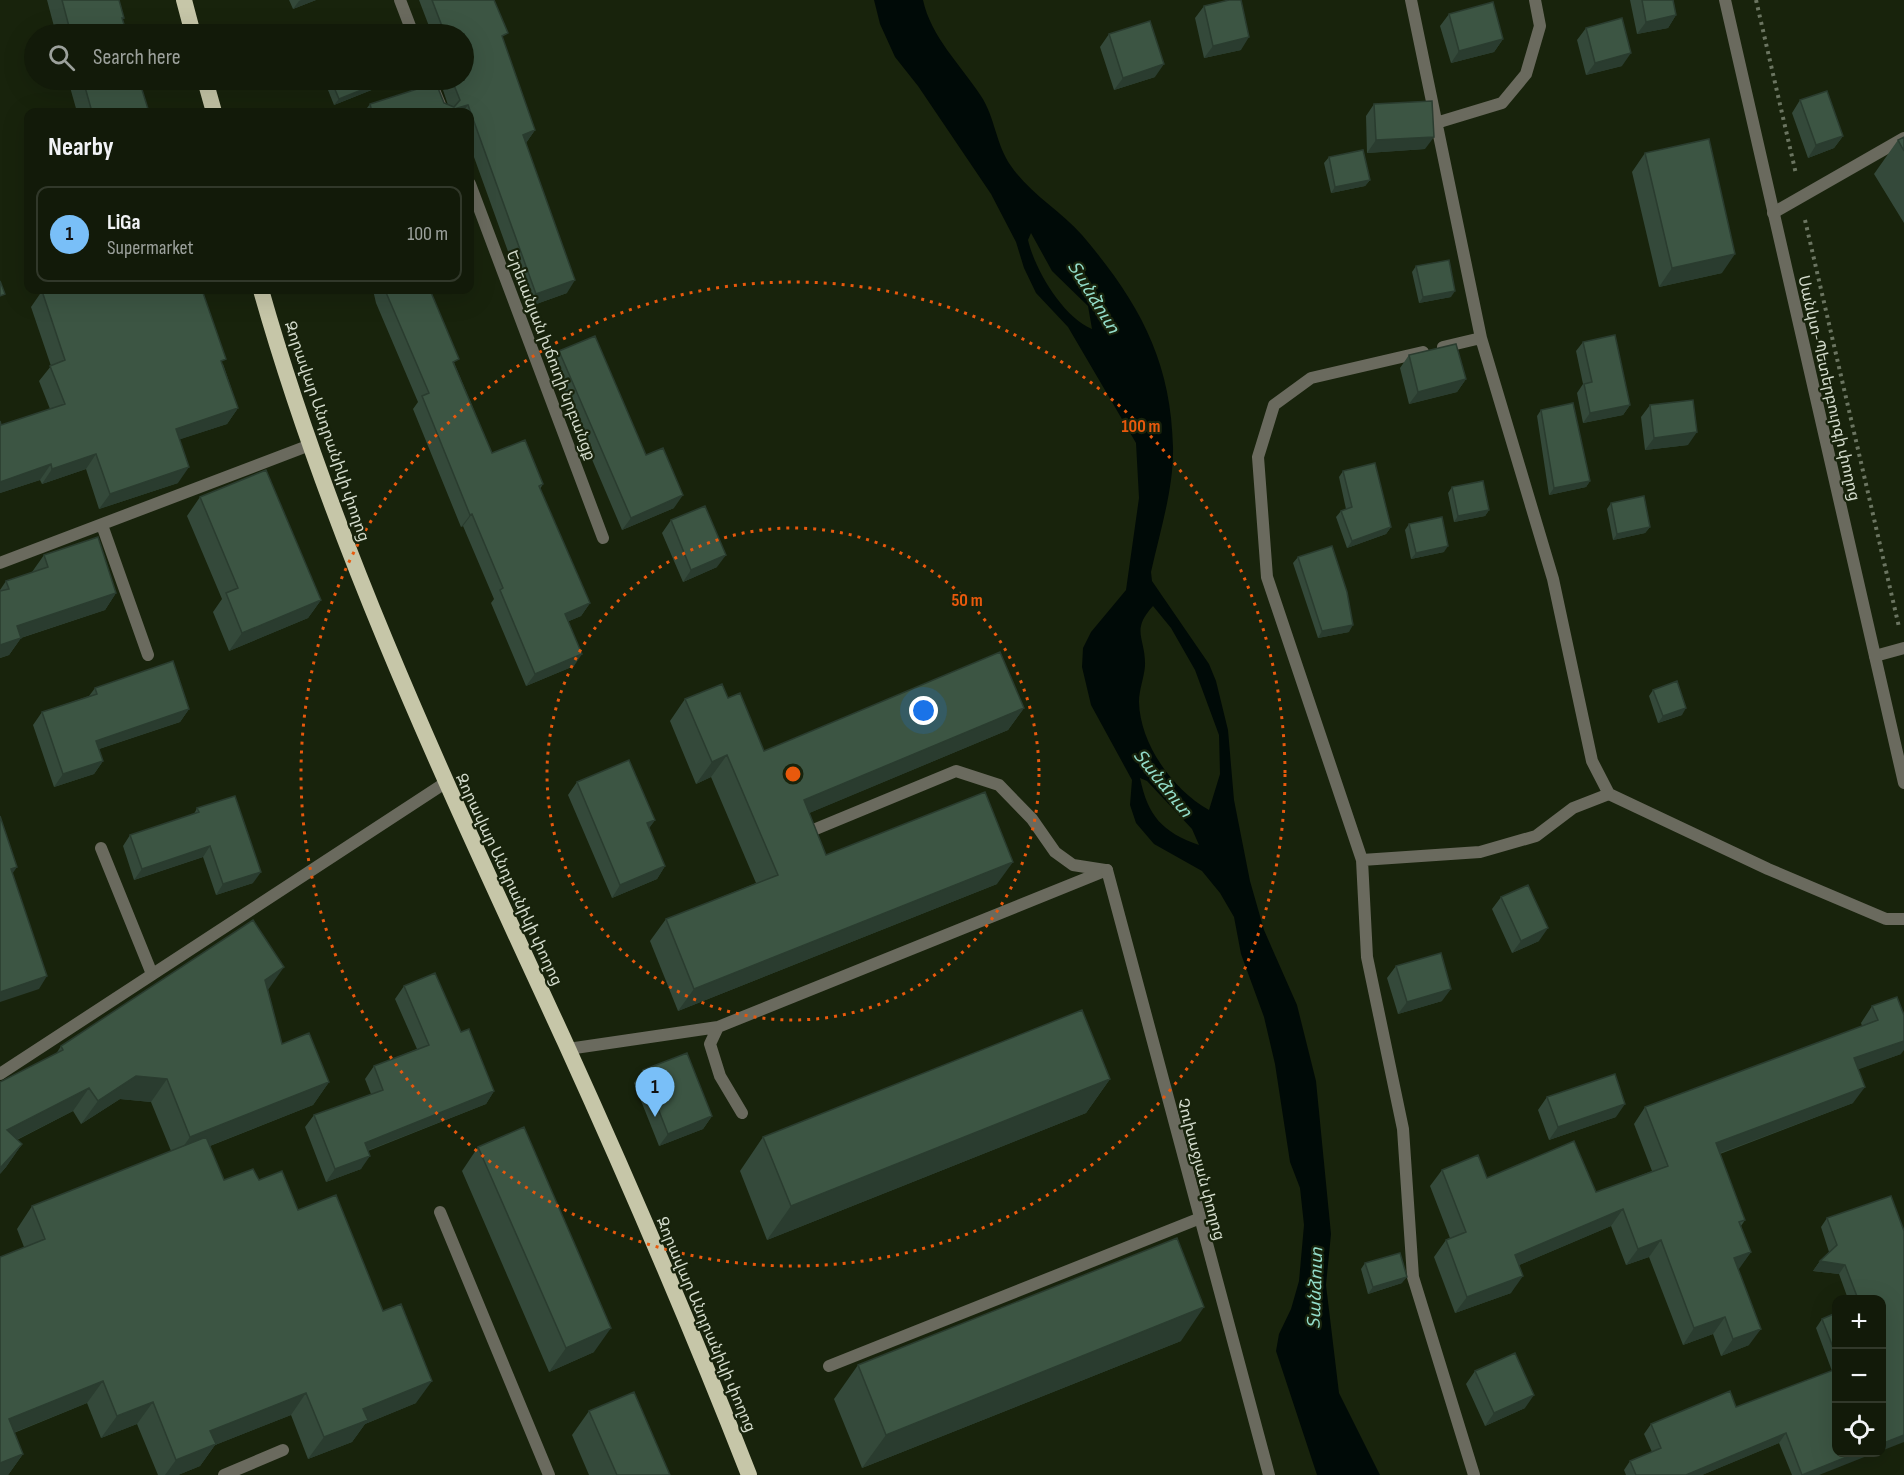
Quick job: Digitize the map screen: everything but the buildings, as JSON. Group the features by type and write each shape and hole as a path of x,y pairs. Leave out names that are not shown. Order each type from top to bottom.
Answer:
{"highway":[{"path":"184,0 190,24"},
{"path":"208,90 213,108"},
{"name":"Զորավար Անդրանիկի փողոց","path":"262,294 310,445 375,618 445,783 568,1048 687,1316 749,1475"}],"street":[{"path":"400,0 409,24"},
{"path":"1411,0 1481,338 1553,579 1592,761 1609,794 1822,892 1886,919 1904,919"},
{"path":"1436,123 1502,103 1526,74 1540,26 1536,0"},
{"name":"Սանկտ-Պետերբուրգի փողոց","path":"1725,0 1904,783"},
{"path":"434,90 441,108"},
{"path":"1773,213 1904,138"},
{"name":"Երեւանյան խճուղի նրբանցք","path":"474,195 603,537"},
{"path":"1474,1475 1413,1277 1403,1129 1366,957 1362,860 1268,577 1258,457 1274,405 1311,378 1481,338"},
{"path":"0,563 310,445"},
{"path":"102,525 148,655"},
{"path":"1875,656 1904,648"},
{"path":"806,833 956,771 999,785 1032,819 1055,852 1074,865 1107,870"},
{"path":"0,1074 445,783"},
{"path":"1362,860 1480,852 1536,836 1573,808 1609,794"},
{"path":"101,848 152,974"},
{"path":"568,1048 718,1027 1107,870"},
{"name":"Չուխաջյան փողոց","path":"1107,870 1198,1219 1269,1475"},
{"path":"718,1027 710,1044 720,1076 742,1113"},
{"path":"440,1212 549,1475"},
{"path":"829,1366 1198,1219"},
{"path":"224,1475 283,1450"}],"path":[{"path":"1756,0 1904,648"}],"water":[{"name":"Տանձուտ","path":"874,0 923,0 939,38 986,104 1002,149 1011,166 1027,185 1082,235 1102,259 1135,308 1158,359 1171,415 1173,462 1166,510 1151,572 1152,581 1209,664 1216,681 1228,730 1234,800 1250,881 1264,930 1297,1005 1316,1081 1331,1234 1326,1285 1339,1393 1380,1475 1317,1475 1276,1351 1279,1334 1291,1309 1299,1281 1304,1225 1300,1188 1290,1162 1275,1064 1264,1017 1241,954 1234,917 1220,893 1202,871 1154,844 1136,823 1130,805 1132,780 1091,705 1082,667 1083,648 1091,632 1126,590 1139,498 1136,443 1068,327 1036,293 1024,268 1016,242 991,194 918,86 895,57 880,24","holes":["1031,233 1052,271 1088,306 1092,329 1071,314 1052,291 1032,252 1028,240","1153,606 1171,628 1195,670 1219,735 1220,774 1209,810 1183,791 1171,778 1145,734 1139,702 1145,666 1141,629 1146,615","1140,778 1147,781 1192,829 1199,845 1166,828 1152,812"]}],"place":[{"name":"LiGa","path":"655,1117"}]}
